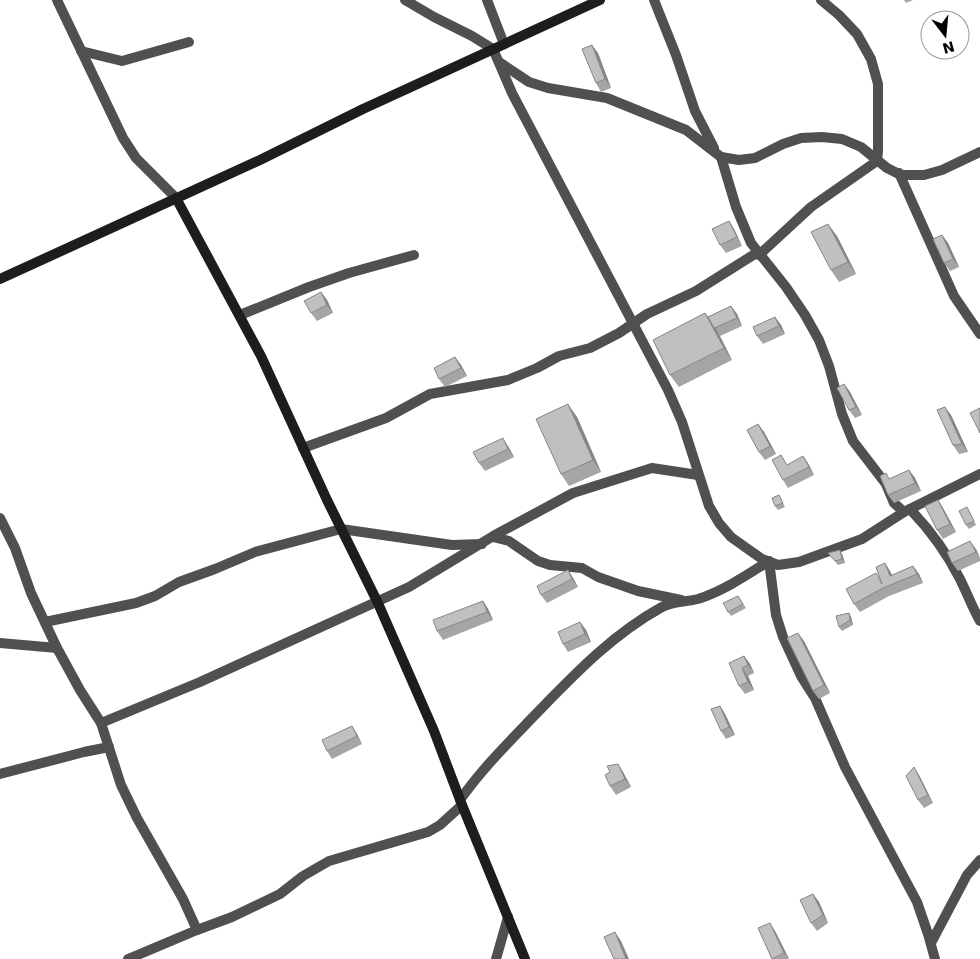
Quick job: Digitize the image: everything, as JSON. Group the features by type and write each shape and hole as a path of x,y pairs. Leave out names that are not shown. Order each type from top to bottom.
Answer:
{"street":[{"path":"57,0 124,138 136,158 176,198 261,356 341,529 377,601 434,731 461,803 525,959"},
{"path":"405,0 434,18 472,36 493,49 512,94 675,406 709,506 719,524 731,537 769,562 778,565 799,562 862,539 907,511 980,474"},
{"path":"487,0 504,44"},
{"path":"0,279 260,160 363,109 600,0"},
{"path":"654,0 676,55 694,111 704,132 719,155 736,207 751,243 786,287 805,315 818,340 829,366 842,414 853,441 886,484 894,503 929,529 959,578 980,621"},
{"path":"303,448 386,418 430,394 508,380 559,356 590,348 634,325 647,314 696,290 758,253 811,207 877,161 878,84 871,59 857,34 820,0"},
{"path":"81,51 122,61 189,42"},
{"path":"498,61 529,82 548,88 607,98 686,130 719,155 739,160 755,158 783,144 801,138 822,136 842,139 861,147 877,161 899,174 924,175 942,170 980,152"},
{"path":"899,174 954,296 980,334"},
{"path":"240,315 349,273 414,255"},
{"path":"100,723 200,682 416,583 493,537 573,493 652,468 698,475"},
{"path":"0,518 57,648 100,723 121,785 183,899 197,930"},
{"path":"45,622 136,604 155,596 179,582 255,552 341,529 399,536 423,542 452,545 483,544"},
{"path":"493,537 509,541 538,561 550,565 582,568 598,577 638,591 688,601"},
{"path":"128,959 232,917 280,894 303,876 329,862 428,832 440,826 461,803 472,783 494,758 588,661 615,638 663,607 672,603 699,598 734,582 769,562"},
{"path":"769,562 776,615 783,637 801,676 815,698 845,767 917,902 935,959"},
{"path":"0,643 57,648"},
{"path":"0,774 109,747"},
{"path":"931,943 967,875 980,860"},
{"path":"496,959 508,917"}],"building":[{"path":"592,45 605,79 596,83 582,49"},
{"path":"729,221 737,237 720,245 712,229"},
{"path":"828,224 848,262 831,270 811,232"},
{"path":"942,235 953,259 944,263 933,239"},
{"path":"321,292 327,305 311,313 304,301"},
{"path":"731,306 737,318 714,328 708,317"},
{"path":"705,313 724,348 670,375 653,340"},
{"path":"775,317 779,326 757,336 753,327"},
{"path":"455,357 461,368 439,379 434,368"},
{"path":"844,384 856,407 849,410 837,388"},
{"path":"568,404 593,460 561,474 536,419"},
{"path":"945,407 962,444 953,445 937,410"},
{"path":"980,408 980,433 970,413"},
{"path":"758,424 770,446 759,452 747,430"},
{"path":"503,438 508,449 479,463 473,452"},
{"path":"781,455 787,465 803,456 809,467 783,480 772,460"},
{"path":"909,470 915,483 888,495 880,476 886,473 889,479"},
{"path":"779,495 783,503 775,506 772,498"},
{"path":"938,500 950,524 937,530 925,506"},
{"path":"967,507 974,521 966,525 959,511"},
{"path":"970,541 976,552 952,563 947,552"},
{"path":"840,550 842,559 835,561 828,553"},
{"path":"885,563 890,576 913,566 917,574 883,588 854,604 846,589 876,573 882,584 876,567"},
{"path":"568,570 572,579 541,595 537,586"},
{"path":"738,596 743,604 728,612 723,603"},
{"path":"483,601 487,612 437,631 433,620"},
{"path":"849,613 850,620 839,627 836,616"},
{"path":"580,622 585,634 563,644 558,632"},
{"path":"798,633 824,685 813,691 787,638"},
{"path":"744,656 748,665 742,668 748,682 739,686 729,663"},
{"path":"720,706 729,727 721,731 711,709"},
{"path":"352,726 357,736 327,751 322,740"},
{"path":"618,764 625,779 610,786 605,775 610,772 607,766"},
{"path":"914,767 928,795 918,800 906,776"},
{"path":"813,894 823,915 811,923 800,900"},
{"path":"770,923 784,953 772,959 758,928"},
{"path":"615,932 626,959 614,959 604,937"}]}
